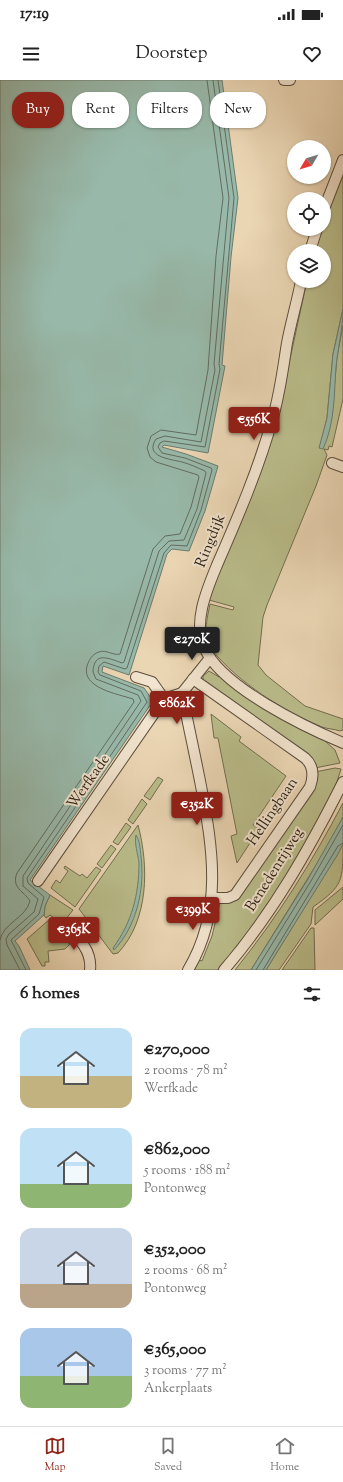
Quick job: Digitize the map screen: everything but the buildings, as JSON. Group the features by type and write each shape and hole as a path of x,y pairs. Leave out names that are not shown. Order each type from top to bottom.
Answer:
{"street":[{"path":"284,80 290,80"},
{"path":"331,192 343,160"},
{"name":"Ringdijk","path":"300,288 287,343 282,382 273,419 254,474 213,574 205,600 200,631 204,648 210,658 248,693 284,715 343,743"},
{"path":"332,463 343,467"},
{"path":"136,677 152,682 164,699 182,694 210,658"},
{"name":"Hellingbaan","path":"193,679 305,758 310,763 313,778 310,786 235,895 228,898 212,898"},
{"path":"182,694 210,837 213,864 212,898 204,932 188,970"},
{"name":"Werfkade","path":"38,881 164,699"},
{"name":"Benedenrijweg","path":"224,970 238,954 290,880 343,782"},
{"path":"66,928 80,940 88,953 90,970"}],"green space":[{"path":"343,176 343,309 333,354 327,418 320,447 323,448 331,422 337,357 343,325 343,399 332,447 329,446 328,450 324,449 327,455 316,486 263,617 258,665 266,675 305,706 343,719 343,730 340,731 322,727 307,721 262,695 235,673 212,650 206,633 210,604 233,610 234,607 209,600 279,409 305,288 331,288 331,244 317,244 320,236 331,236 331,204"},
{"path":"209,671 219,677 221,675 324,740 335,750 340,763 315,768 203,682 203,676"},
{"path":"211,714 241,737 239,741 286,776 253,825 259,829 237,863 231,836 237,834 218,738 214,738"},
{"path":"335,768 341,769 333,793 309,839 259,917 218,970 191,970 196,959 202,961 212,936 220,902 228,901 315,772"},
{"path":"158,777 163,780 150,800 144,796"},
{"path":"142,799 147,804 133,824 128,820"},
{"path":"343,803 343,817 331,841 251,970 235,970 293,889 319,847"},
{"path":"126,823 131,827 118,845 113,842"},
{"path":"138,825 142,841 145,875 141,909 136,925 128,940 118,953 113,954 79,909"},
{"path":"343,844 343,866 336,888 313,907 311,924 279,970 266,970"},
{"path":"111,845 116,849 102,868 97,864"},
{"path":"65,866 80,876 82,874 87,878 96,867 101,870 75,907 51,888 56,880 60,883 68,871 64,868"},
{"path":"343,887 343,899 315,925 315,910"},
{"path":"50,895 73,910 62,924 50,915 46,918 44,915 45,906"},
{"path":"50,919 64,929 59,935 70,944 65,949 48,951 49,962 45,962 45,966 42,966 27,939"},
{"path":"311,928 314,928 315,970 282,970"}],"water":[{"path":"0,80 222,80 224,92 210,92 210,128 229,128 238,198 231,257 222,365 225,366 208,453 164,445 162,447 218,466 205,511 189,551 172,549 167,554 129,675 103,666 102,672 144,688 153,701 30,880 50,895 45,906 44,915 15,941 19,946 30,970 0,970"},
{"path":"343,309 332,419 323,449 319,448 327,418 333,354"},
{"path":"343,817 343,844 338,854 266,970 251,970 308,879"},
{"path":"136,835 140,845 142,868 142,881 138,906 128,930 114,950 113,948 130,918 136,897 139,863"}]}
